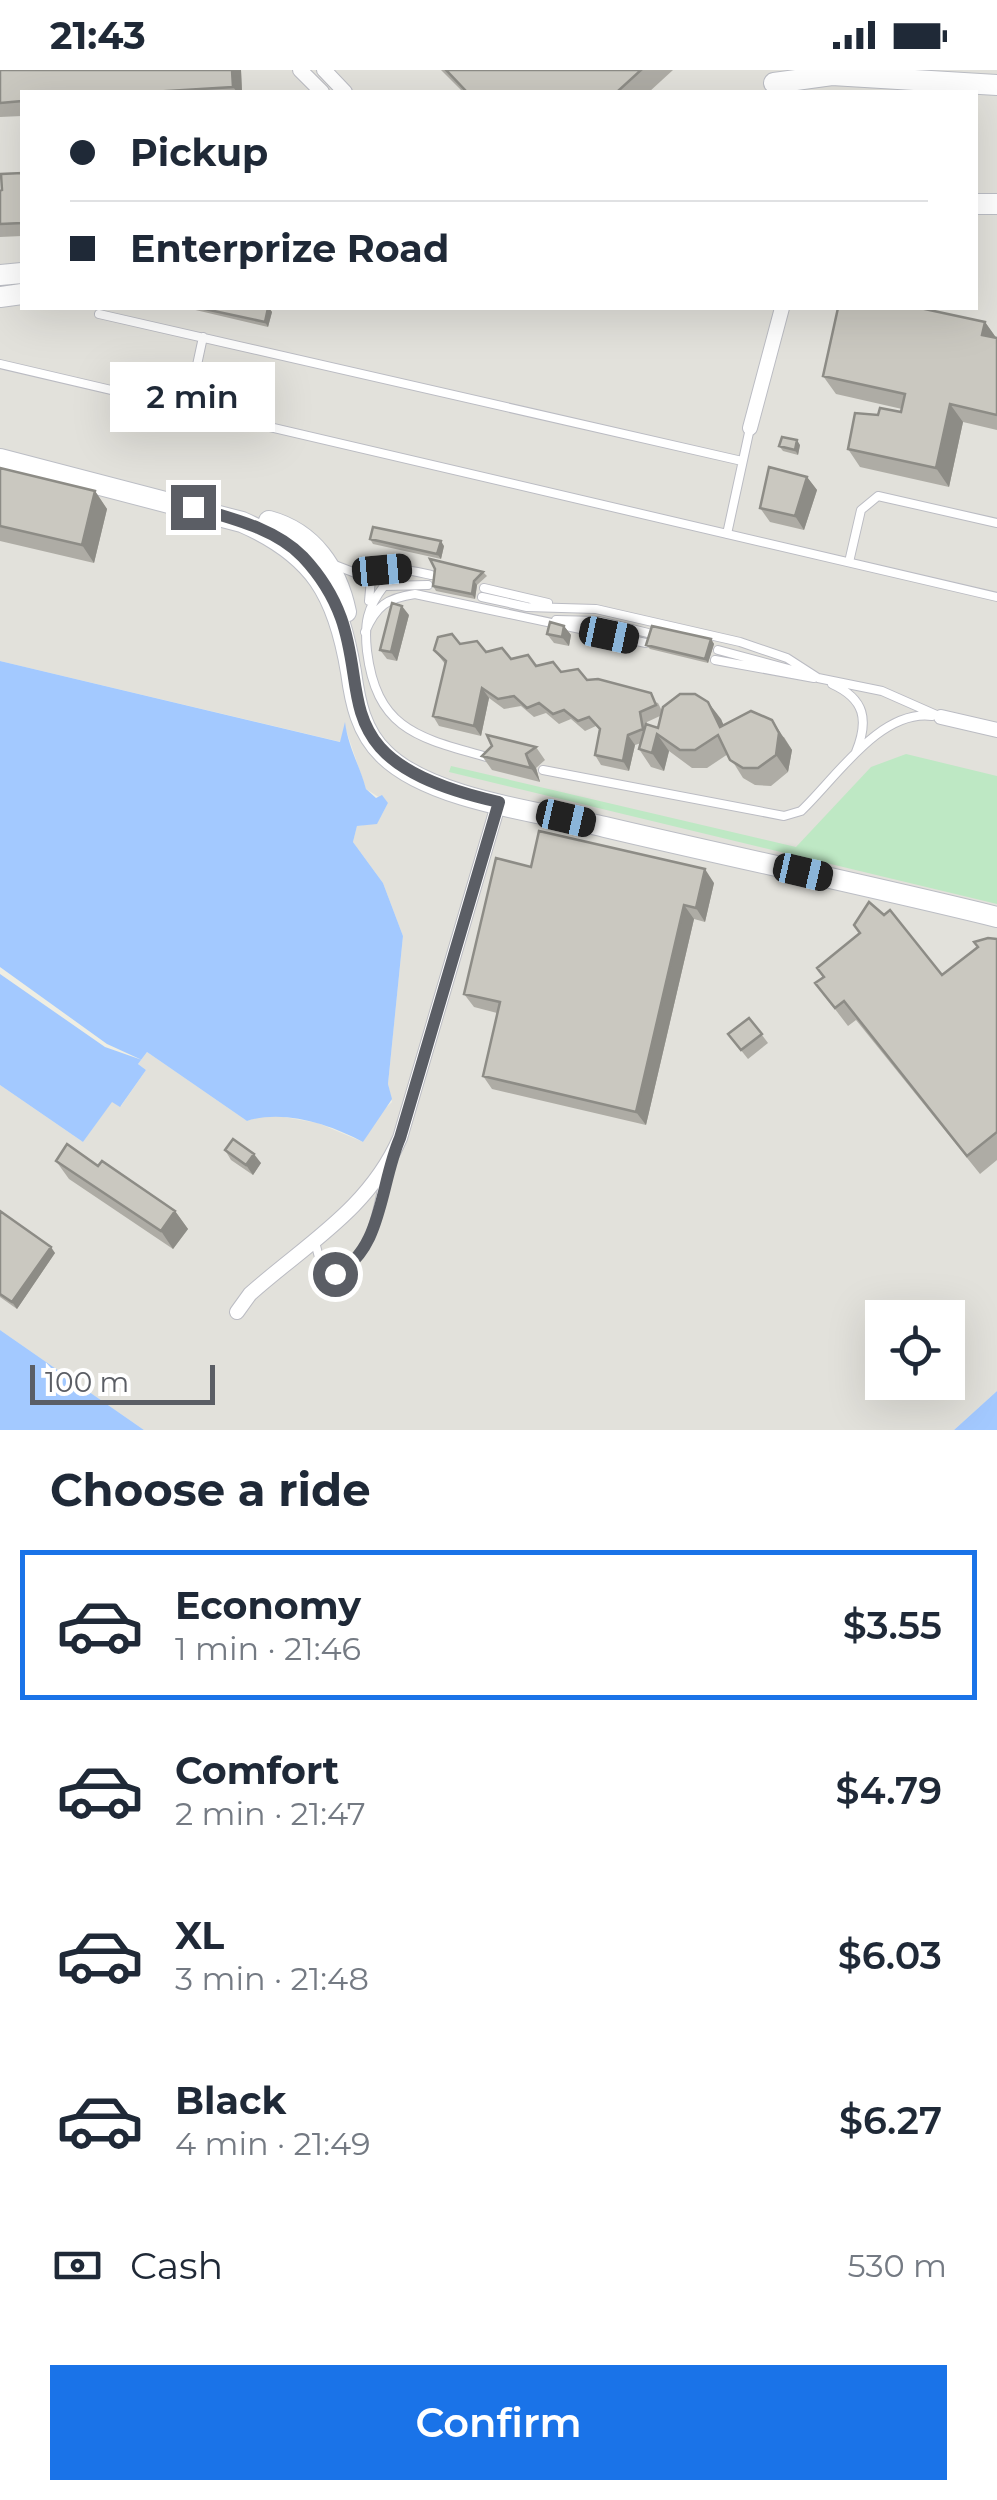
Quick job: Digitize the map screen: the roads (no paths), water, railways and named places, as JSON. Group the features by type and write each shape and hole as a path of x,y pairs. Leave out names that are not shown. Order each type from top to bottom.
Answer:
{"street":[{"path":"300,70 320,90"},
{"path":"324,70 343,90"},
{"path":"774,85 832,75 997,85"},
{"path":"772,335 773,310"},
{"path":"750,428 781,310"},
{"path":"0,459 193,507 280,524 309,541 328,562 355,633 364,730 383,754 406,772 499,802 997,917"},
{"path":"193,507 278,538 302,556 355,633"},
{"path":"941,717 997,730"},
{"path":"237,1312 250,1294 358,1204 386,1170 400,1138 499,802"}],"lane":[{"path":"99,314 742,461"},
{"path":"188,408 204,337"},
{"path":"0,364 997,597"},
{"path":"726,534 750,428"},
{"path":"849,562 861,510 878,496 997,523"},
{"path":"328,562 371,579"},
{"path":"368,606 371,579 382,570 402,569 430,580 384,586 368,606 355,633 370,675 391,718 421,738 494,759"},
{"path":"483,592 527,607 596,608 740,642 787,658 850,693 862,708 865,730 854,758"},
{"path":"355,633 392,598 415,594 647,638"},
{"path":"716,655 882,691 941,717"},
{"path":"543,770 784,816 801,811 887,726 912,713 941,717"},
{"path":"315,1242 320,1261 335,1274 356,1264 374,1226 386,1170"}],"water":[{"path":"0,661 340,742 345,722 366,789 376,798 382,795 388,803 377,824 357,826 353,842 383,883 403,936 388,1084 392,1099 363,1142 306,1120 276,1117 247,1121 147,1052 138,1064 146,1070 120,1107 112,1102 83,1142 0,1085"},
{"path":"0,1330 144,1430 0,1430"},
{"path":"997,1391 997,1430 954,1430"}]}
